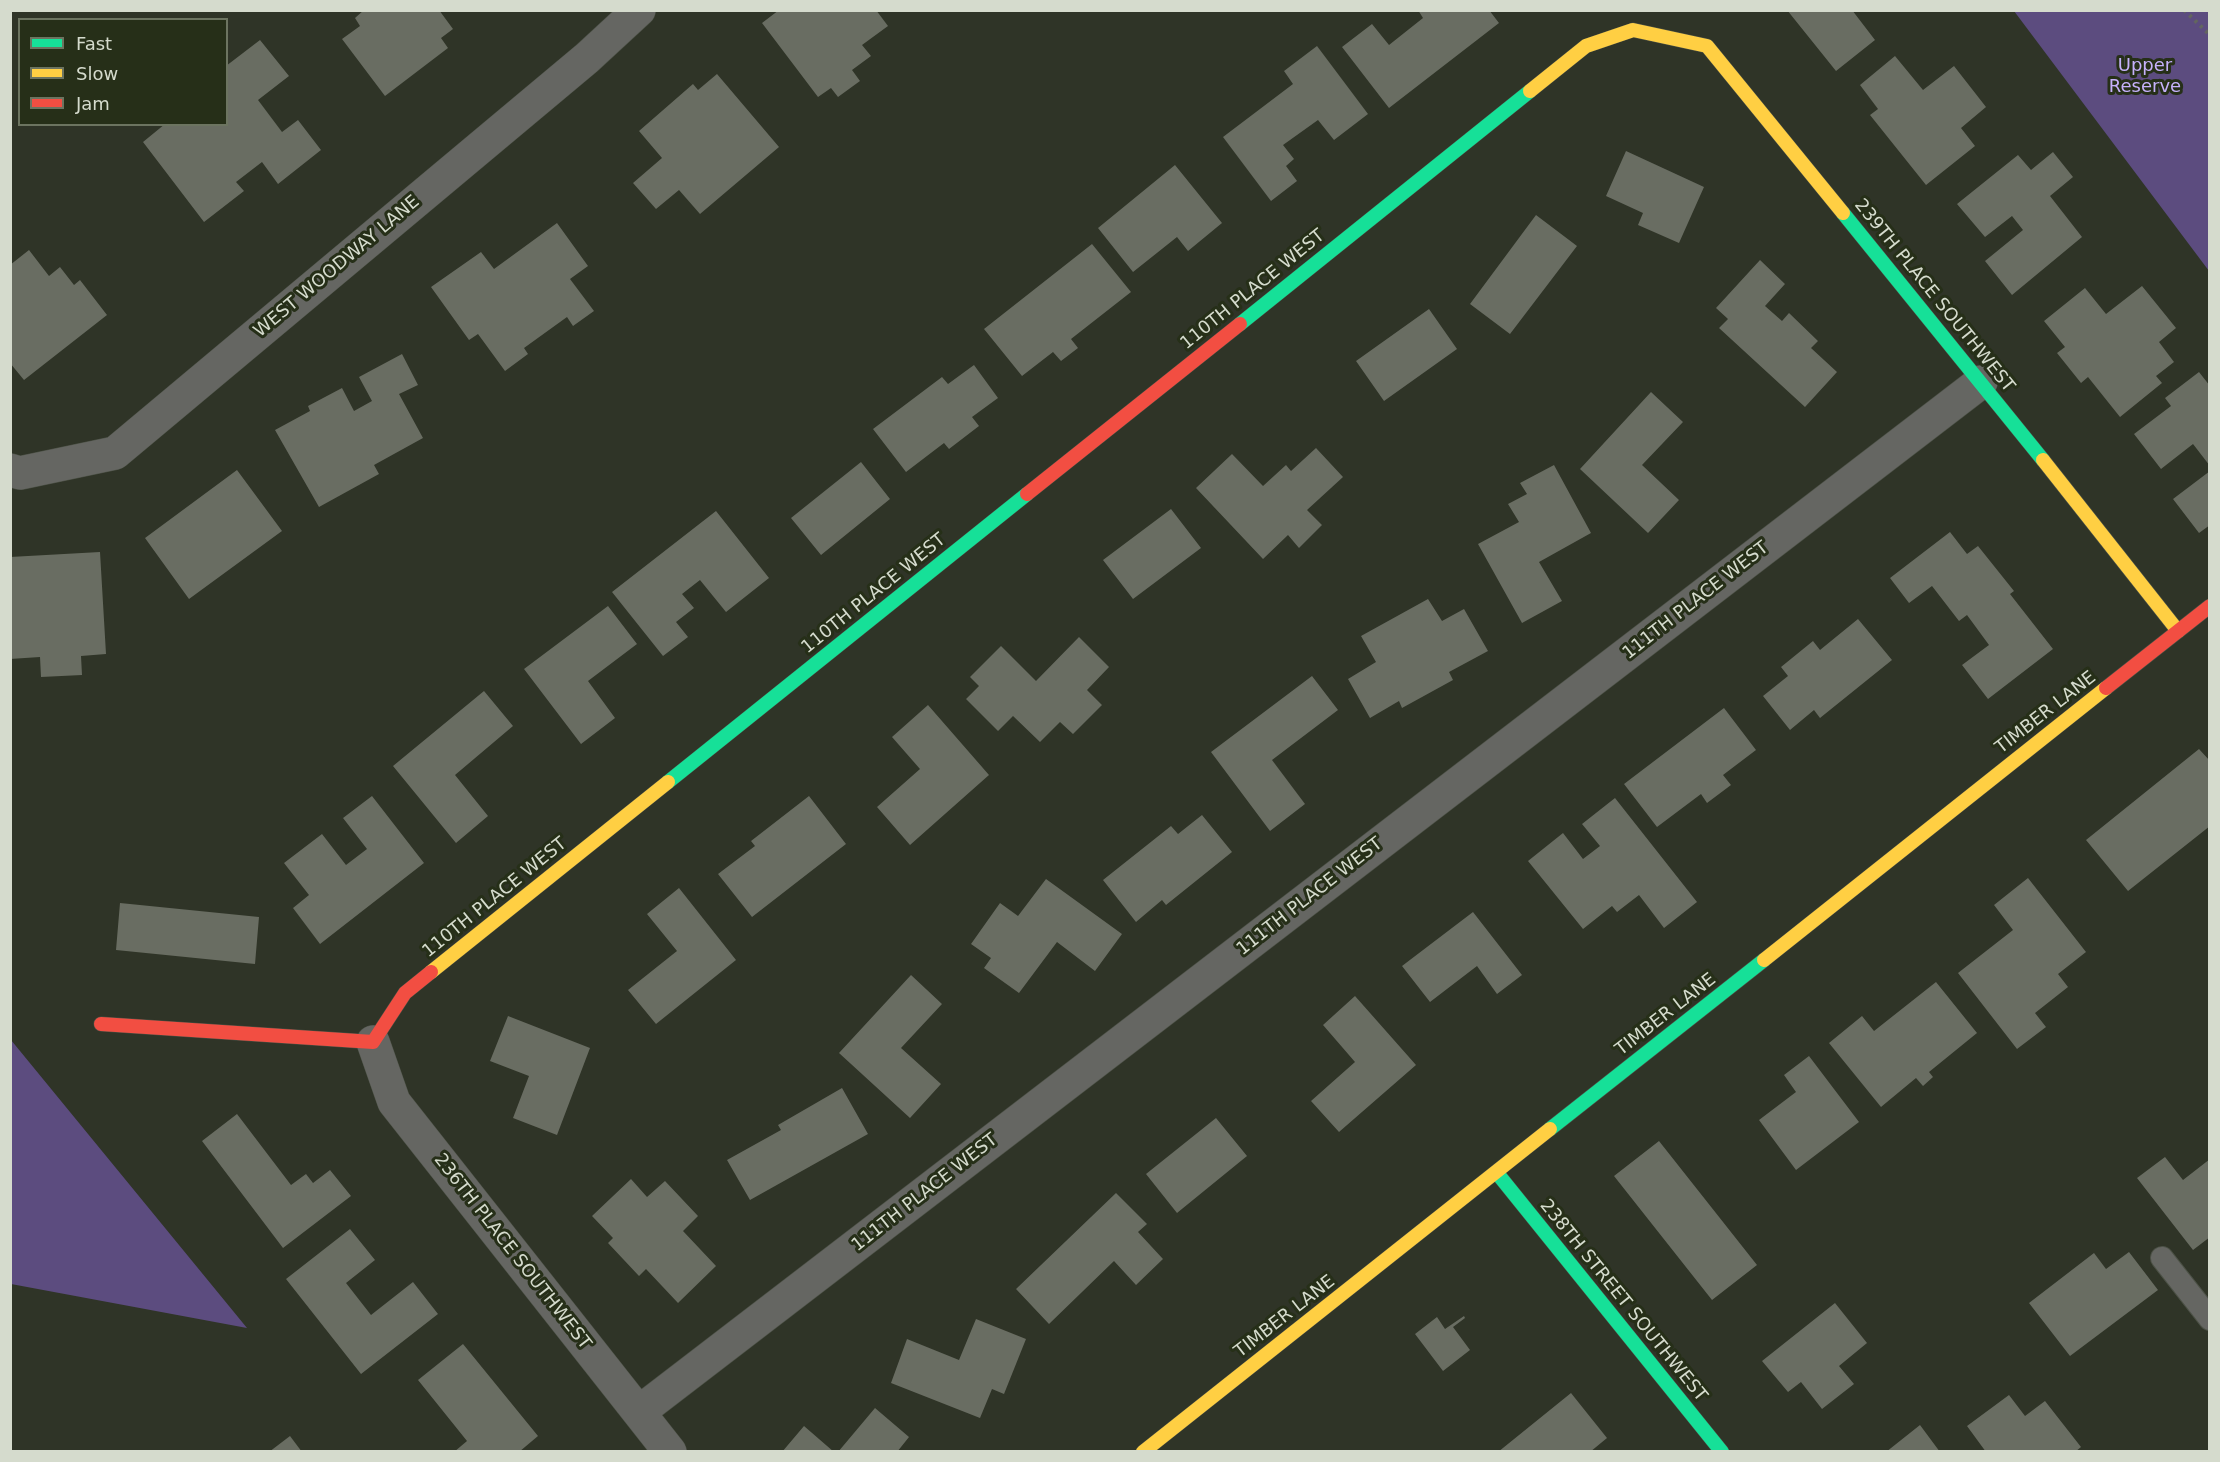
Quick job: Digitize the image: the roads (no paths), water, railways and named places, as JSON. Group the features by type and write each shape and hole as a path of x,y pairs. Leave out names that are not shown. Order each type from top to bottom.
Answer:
{"street":[{"name":"WEST WOODWAY LANE","path":"10,470 20,472 115,453 578,66 639,10"},
{"name":"239TH PLACE SOUTHWEST","path":"1633,30 1707,46 1981,382 2178,631"},
{"name":"110TH PLACE WEST","path":"373,1042 405,993 423,978 1586,46 1633,30"},
{"name":"111TH PLACE WEST","path":"639,1412 1981,382"},
{"name":"TIMBER LANE","path":"1143,1452 2210,606"},
{"path":"101,1024 373,1042"},
{"name":"236TH PLACE SOUTHWEST","path":"373,1042 394,1101 670,1452"},
{"name":"238TH STREET SOUTHWEST","path":"1497,1173 1722,1452"}],"lane":[{"path":"2162,1258 2210,1319"}],"park label":[{"name":"Upper Reserve","path":"2145,76"}]}
